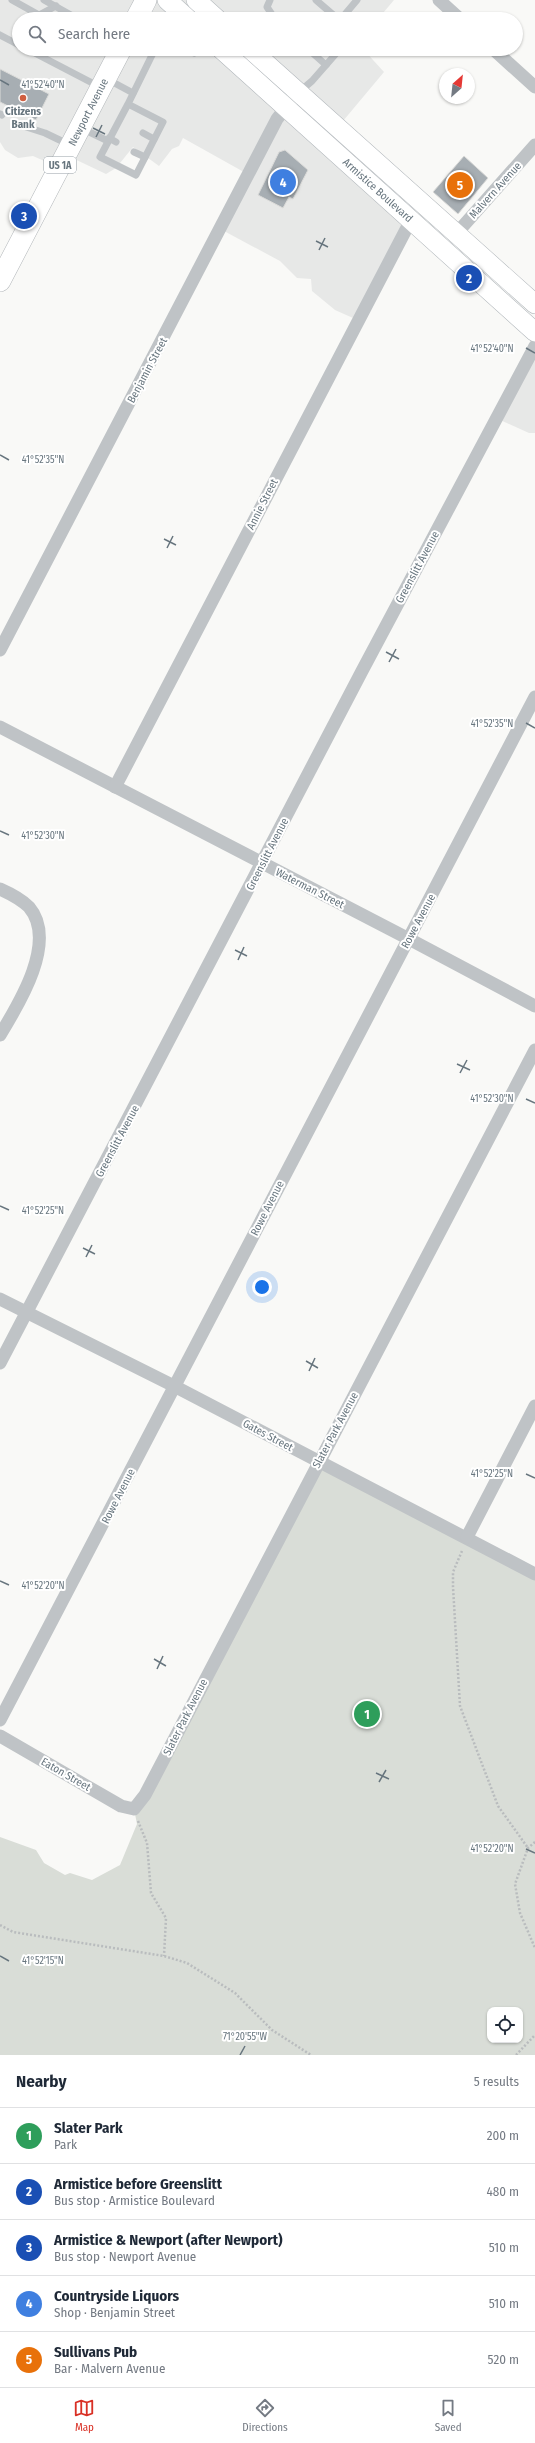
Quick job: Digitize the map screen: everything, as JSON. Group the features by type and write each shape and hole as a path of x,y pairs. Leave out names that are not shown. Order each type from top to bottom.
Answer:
{"main road":[{"path":"140,12 146,0"},
{"path":"167,0 180,12"},
{"path":"196,0 209,12"},
{"name":"Armistice Boulevard","path":"229,56 535,332"},
{"name":"Armistice Boulevard","path":"258,56 535,304"},
{"name":"Newport Avenue","path":"0,281 111,66"}],"street":[{"path":"439,0 452,12"},
{"path":"501,56 535,86"},
{"name":"Benjamin Street","path":"0,650 277,119 298,92"},
{"name":"Malvern Avenue","path":"456,234 535,145"},
{"name":"Annie Street","path":"115,788 411,220"},
{"name":"Greenslitt Avenue","path":"0,1363 535,346"},
{"name":"Rowe Avenue","path":"0,1720 535,697"},
{"name":"Waterman Street","path":"0,727 535,1006"},
{"path":"0,889 28,907 38,923 39,946 34,969 0,1035"},
{"name":"Slater Park Avenue","path":"134,1809 145,1794 535,1050"},
{"name":"Gates Street","path":"0,1298 27,1313 174,1386 535,1574"},
{"path":"467,1538 535,1406"},
{"name":"Eaton Street","path":"0,1736 121,1806 134,1809"}],"lane":[{"path":"12,0 34,12"},
{"path":"44,0 66,12"},
{"path":"270,0 267,8 270,12"},
{"path":"316,0 330,12"},
{"path":"347,12 357,0"},
{"path":"45,12 56,6"},
{"path":"0,35 12,41"},
{"path":"62,56 111,66 133,92"},
{"path":"128,104 163,122 136,175 100,157 109,140 122,122 128,104 133,92 151,56"},
{"path":"316,56 326,65"},
{"path":"298,92 334,56"},
{"path":"20,125 45,133 71,146"},
{"path":"80,127 116,142"},
{"path":"143,133 154,139"},
{"path":"134,152 145,157"}],"path":[{"path":"467,1538 453,1572 460,1706 498,1806 528,1848"},
{"path":"134,1809 147,1843 151,1893 166,1918 164,1956"},
{"path":"535,1842 528,1848 515,1884 520,1913 535,1948"},
{"path":"0,1925 13,1932 164,1956 187,1963 235,1993 272,2030 311,2055"},
{"path":"516,2055 535,2036"}],"shaded area":[{"path":"0,0 394,0 384,12 12,12 12,56 369,56 384,72 338,127 304,101 289,104 408,221 362,322 335,310 312,291 311,279 297,278 280,261 224,231 251,176 183,138 179,146 172,149 159,166 133,147 116,168 106,174 66,155 58,167 33,156 18,158 5,150 0,142"},
{"path":"535,350 535,433 529,433 498,419"},
{"path":"320,1467 535,1577 535,2055 0,2055 0,1837 36,1850 44,1863 65,1875 70,1873 92,1880 120,1865 137,1824 135,1814"}],"building":[{"name":"Citizens Bank","path":"0,69 49,94 36,120 0,102"},
{"path":"285,150 308,170 293,199 289,197 283,208 258,195 279,152"},
{"path":"464,156 488,178 458,214 433,192"}],"place":[{"name":"Citizens Bank","path":"23,98"},
{"name":"Countryside Liquors","path":"283,182"},
{"name":"Sullivans Pub","path":"460,185"},
{"name":"Armistice & Newport (after Newport)","path":"24,216"},
{"name":"Armistice before Greenslitt","path":"469,278"},
{"name":"Slater Park","path":"367,1714"}]}
